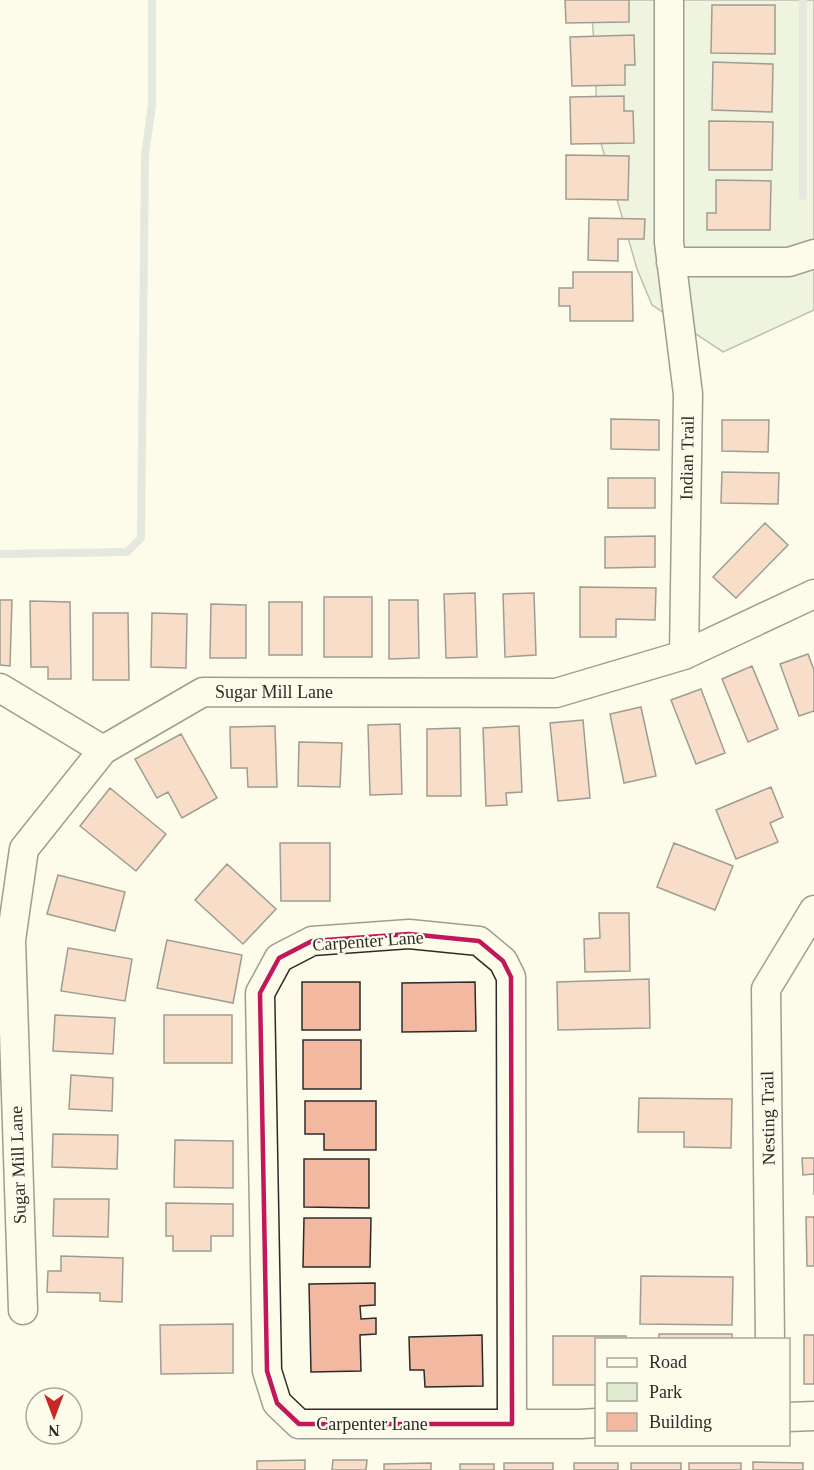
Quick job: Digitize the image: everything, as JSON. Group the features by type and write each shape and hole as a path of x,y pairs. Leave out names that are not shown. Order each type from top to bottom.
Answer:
{"street":[{"name":"Indian Trail","path":"669,0 671,262 688,394 684,655"},
{"path":"671,262 789,262 814,254"},
{"name":"Sugar Mill Lane","path":"23,1310 6,940 24,849 103,750 203,692 556,693 684,655 814,594"},
{"path":"0,688 103,750"},
{"name":"Nesting Trail","path":"770,1338 766,989 814,910"},
{"name":"Carpenter Lane","path":"512,1424 511,977 503,961 479,941 410,934 312,941 279,958 260,993 267,1371 277,1403 299,1424 512,1424 595,1423"},
{"path":"790,1416 814,1416"}],"highlighted area":[{"path":"409,934 479,941 503,961 511,977 512,1424 299,1424 277,1403 267,1371 260,993 279,958 312,941"}],"green space":[{"path":"585,0 814,0 814,310 723,352 652,305 637,269 596,126 596,70 591,4"}],"building":[{"path":"565,0 629,0 629,22 566,23"},
{"path":"712,5 775,5 775,54 711,53"},
{"path":"634,35 635,65 625,65 625,85 572,86 570,37"},
{"path":"713,62 773,64 772,112 712,110"},
{"path":"624,96 624,111 633,111 634,143 571,144 570,97"},
{"path":"709,121 773,122 772,170 709,170"},
{"path":"566,155 629,156 628,200 566,199"},
{"path":"716,180 771,181 770,230 707,230 707,213 716,213"},
{"path":"589,218 645,219 644,239 618,239 618,261 588,260"},
{"path":"573,272 632,272 633,321 570,321 570,306 559,306 559,288 573,288"},
{"path":"611,419 659,420 659,450 611,449"},
{"path":"722,420 769,420 768,452 722,451"},
{"path":"722,472 779,473 778,504 721,503"},
{"path":"608,478 655,478 655,508 608,508"},
{"path":"765,523 788,545 736,598 713,577"},
{"path":"655,536 655,567 605,568 605,537"},
{"path":"580,587 656,588 655,620 616,619 616,637 580,637"},
{"path":"475,593 477,657 446,658 444,594"},
{"path":"534,593 536,655 505,657 503,594"},
{"path":"324,597 372,597 372,657 324,657"},
{"path":"0,600 12,600 10,666 0,665"},
{"path":"389,600 418,600 419,658 389,659"},
{"path":"30,601 70,602 71,679 48,679 48,667 31,667"},
{"path":"269,602 302,602 302,655 269,655"},
{"path":"211,604 246,605 246,658 210,658"},
{"path":"93,613 128,613 129,680 93,680"},
{"path":"152,613 187,614 186,668 151,667"},
{"path":"808,654 814,670 814,711 799,716 780,664"},
{"path":"752,666 778,729 748,742 722,679"},
{"path":"701,689 725,753 696,764 671,700"},
{"path":"641,707 656,776 624,783 610,714"},
{"path":"583,720 590,798 558,801 550,723"},
{"path":"400,724 402,794 370,795 368,725"},
{"path":"275,726 277,787 248,787 247,768 231,768 230,727"},
{"path":"519,726 522,792 506,793 507,805 486,806 483,728"},
{"path":"460,728 461,796 427,796 427,729"},
{"path":"181,734 217,798 182,818 168,792 157,798 135,759"},
{"path":"299,742 342,743 340,787 298,786"},
{"path":"771,787 783,817 770,823 778,842 736,859 716,810"},
{"path":"110,788 166,834 136,871 80,826"},
{"path":"280,843 330,843 330,901 281,901"},
{"path":"674,843 733,866 715,910 657,887"},
{"path":"227,864 276,909 243,944 195,900"},
{"path":"58,875 125,892 115,931 47,914"},
{"path":"599,913 629,913 630,971 585,972 584,939 600,938"},
{"path":"167,940 242,955 233,1003 157,988"},
{"path":"68,948 132,959 125,1001 61,991"},
{"path":"649,979 650,1028 558,1030 557,982"},
{"path":"302,982 360,982 360,1030 302,1030"},
{"path":"475,982 476,1031 402,1032 402,983"},
{"path":"55,1015 115,1018 113,1054 53,1051"},
{"path":"164,1015 232,1015 232,1063 164,1063"},
{"path":"303,1040 361,1040 361,1089 303,1089"},
{"path":"71,1075 113,1078 112,1111 69,1109"},
{"path":"639,1098 732,1099 731,1148 684,1147 684,1132 638,1132"},
{"path":"305,1101 376,1101 376,1150 324,1150 324,1134 305,1134"},
{"path":"53,1134 118,1135 117,1169 52,1167"},
{"path":"175,1140 233,1141 233,1188 174,1187"},
{"path":"802,1158 814,1158 814,1174 803,1175"},
{"path":"304,1159 369,1159 369,1208 304,1207"},
{"path":"54,1199 109,1199 108,1237 53,1236"},
{"path":"166,1203 233,1204 233,1236 211,1236 211,1251 173,1251 173,1236 166,1236"},
{"path":"806,1217 814,1217 814,1266 807,1266"},
{"path":"304,1218 371,1218 370,1267 303,1267"},
{"path":"61,1256 123,1258 122,1302 100,1301 100,1293 47,1292 48,1271 61,1271"},
{"path":"641,1276 733,1277 732,1325 640,1324"},
{"path":"375,1283 375,1305 360,1306 361,1319 376,1318 376,1334 360,1335 361,1371 311,1372 309,1284"},
{"path":"233,1324 233,1373 161,1374 160,1325"},
{"path":"659,1334 732,1334 732,1338 659,1338"},
{"path":"482,1335 483,1386 425,1387 424,1370 410,1370 409,1337"},
{"path":"804,1335 814,1335 814,1384 804,1384"},
{"path":"553,1336 626,1336 626,1338 595,1338 595,1385 553,1385"},
{"path":"305,1460 305,1470 257,1470 257,1461"},
{"path":"333,1460 367,1460 366,1470 332,1470"},
{"path":"753,1462 803,1463 803,1470 753,1470"},
{"path":"431,1463 431,1470 384,1470 384,1464"},
{"path":"504,1463 553,1463 553,1470 504,1470"},
{"path":"574,1463 618,1463 618,1470 574,1470"},
{"path":"631,1463 681,1463 681,1470 631,1470"},
{"path":"689,1463 741,1463 741,1470 689,1470"},
{"path":"460,1464 494,1464 494,1470 460,1470"}],"waterway":[{"path":"0,554 127,552 141,538 145,155 152,105 152,0"},
{"path":"803,0 803,196"}]}
